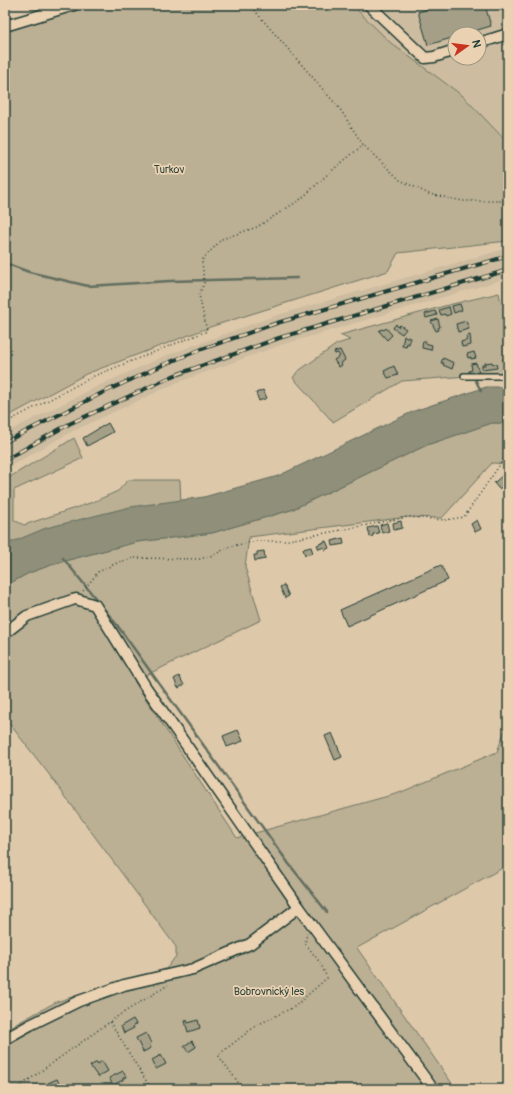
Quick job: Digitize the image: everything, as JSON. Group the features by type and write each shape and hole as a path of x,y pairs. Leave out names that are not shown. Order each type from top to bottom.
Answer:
{"street":[{"path":"5,26 74,5"},
{"path":"370,5 425,58 447,53"},
{"path":"487,41 508,34"},
{"path":"5,633 28,616 76,599 95,605 145,686 299,907 433,1089"},
{"path":"5,1039 78,1001 124,985 193,969 250,944 299,907"}],"lane":[{"path":"464,376 508,376"}],"path":[{"path":"248,5 255,11 340,109 363,145 400,180 429,194 463,201 508,201"},
{"path":"5,423 94,376 207,331 199,295 204,283 202,260 222,239 257,227 301,200 329,173 363,145"},
{"path":"76,599 98,572 119,562 135,558 200,559 216,554 228,547 256,541 284,541 408,517 446,520 464,517 508,453"},
{"path":"243,1089 218,1055 257,1024 294,1007 327,978 321,964 306,943 310,922"},
{"path":"16,1089 110,1022 168,985"},
{"path":"110,1022 151,1089"}],"shaded area":[{"path":"351,5 508,5 508,143 463,96 392,44"},
{"path":"508,248 508,278 281,345 176,383 73,431 5,469 5,433 98,386 162,357 274,316"},
{"path":"486,387 508,387 508,423 492,423 427,445 291,510 212,533 137,542 57,563 29,573 5,586 5,545 46,528 130,507 204,497 278,476 414,411"}],"green space":[{"name":"Turkov","path":"67,5 352,5 392,44 463,96 508,143 508,241 398,253 388,271 213,326 86,374 5,418 5,31"},
{"path":"499,293 501,303 508,302 508,373 402,381 333,422 293,378 297,372 337,344 350,340 340,335 448,305"},
{"name":"Bobrovnický les","path":"492,423 508,423 508,464 492,463 442,518 408,517 249,537 245,567 261,620 134,681 237,838 399,793 497,752 508,722 508,865 357,948 456,1089 5,1089 5,1030 56,1002 167,968 176,956 176,947 48,773 5,718 5,586 29,573 57,563 137,542 212,533 291,510 427,445"},
{"path":"74,438 83,458 14,490 14,520 24,525 93,502 118,491 128,480 180,480 181,505 5,547 5,480"}],"building":[{"path":"442,5 485,5 491,26 447,26 447,39 428,45 418,12"},
{"path":"460,304 462,310 454,313 452,306"},
{"path":"449,307 451,314 446,316 445,314 441,315 439,310"},
{"path":"435,311 437,315 426,318 425,314"},
{"path":"438,319 440,327 438,328 439,330 436,331 431,321"},
{"path":"466,321 469,329 458,332 456,324"},
{"path":"396,324 398,327 400,325 406,329 402,334 393,328"},
{"path":"386,328 392,335 387,340 379,331"},
{"path":"470,335 471,345 462,347 461,342 467,340 466,336"},
{"path":"404,336 410,338 409,344 407,343 406,347 402,346"},
{"path":"423,341 426,341 425,343 432,345 431,350 422,348"},
{"path":"340,350 345,360 339,367 334,360 340,356 338,353 335,354 334,352"},
{"path":"474,352 476,358 468,358 467,354"},
{"path":"443,358 454,363 452,369 443,365 444,363 441,363"},
{"path":"508,358 508,367 504,367 503,359"},
{"path":"492,362 493,364 496,364 497,368 482,370 482,365"},
{"path":"476,363 479,372 469,373 469,371 472,370 471,364"},
{"path":"394,366 398,375 388,378 384,371"},
{"path":"263,390 267,398 259,401 256,393"},
{"path":"108,423 113,432 87,446 83,438"},
{"path":"503,475 508,482 499,489 494,483"},
{"path":"477,520 481,529 475,532 471,524"},
{"path":"401,521 402,528 394,530 393,523"},
{"path":"387,523 389,531 382,533 380,525"},
{"path":"377,526 379,533 373,534 373,536 370,537 368,528"},
{"path":"343,538 344,544 333,546 332,541"},
{"path":"326,541 329,548 325,550 324,547 319,549 317,545"},
{"path":"311,547 313,553 305,555 303,549"},
{"path":"264,551 265,559 255,561 254,555 257,555 257,552"},
{"path":"441,565 448,580 347,626 340,610"},
{"path":"284,585 289,596 285,598 280,587"},
{"path":"179,676 184,685 178,688 174,679"},
{"path":"238,730 243,741 227,747 223,736"},
{"path":"332,733 342,757 335,760 325,736"},
{"path":"133,1019 136,1024 133,1026 134,1028 124,1033 121,1026"},
{"path":"187,1020 188,1023 198,1020 200,1028 188,1032 185,1021"},
{"path":"146,1033 151,1043 151,1048 143,1052 136,1038"},
{"path":"192,1041 196,1047 188,1052 184,1046"},
{"path":"161,1055 166,1064 156,1069 152,1060"},
{"path":"102,1061 108,1071 98,1077 90,1066 97,1062 98,1064"},
{"path":"123,1071 126,1077 113,1085 109,1078"},
{"path":"57,1079 60,1085 51,1089 48,1083"}],"waterway":[{"path":"5,263 29,272 88,286 170,281 297,278"},
{"path":"475,379 481,391"},
{"path":"63,558 117,625 289,864 327,912"}],"railway":[{"path":"5,442 102,393 202,349 277,323 508,256"},
{"path":"5,460 69,424 173,376 279,338 508,270"}]}
